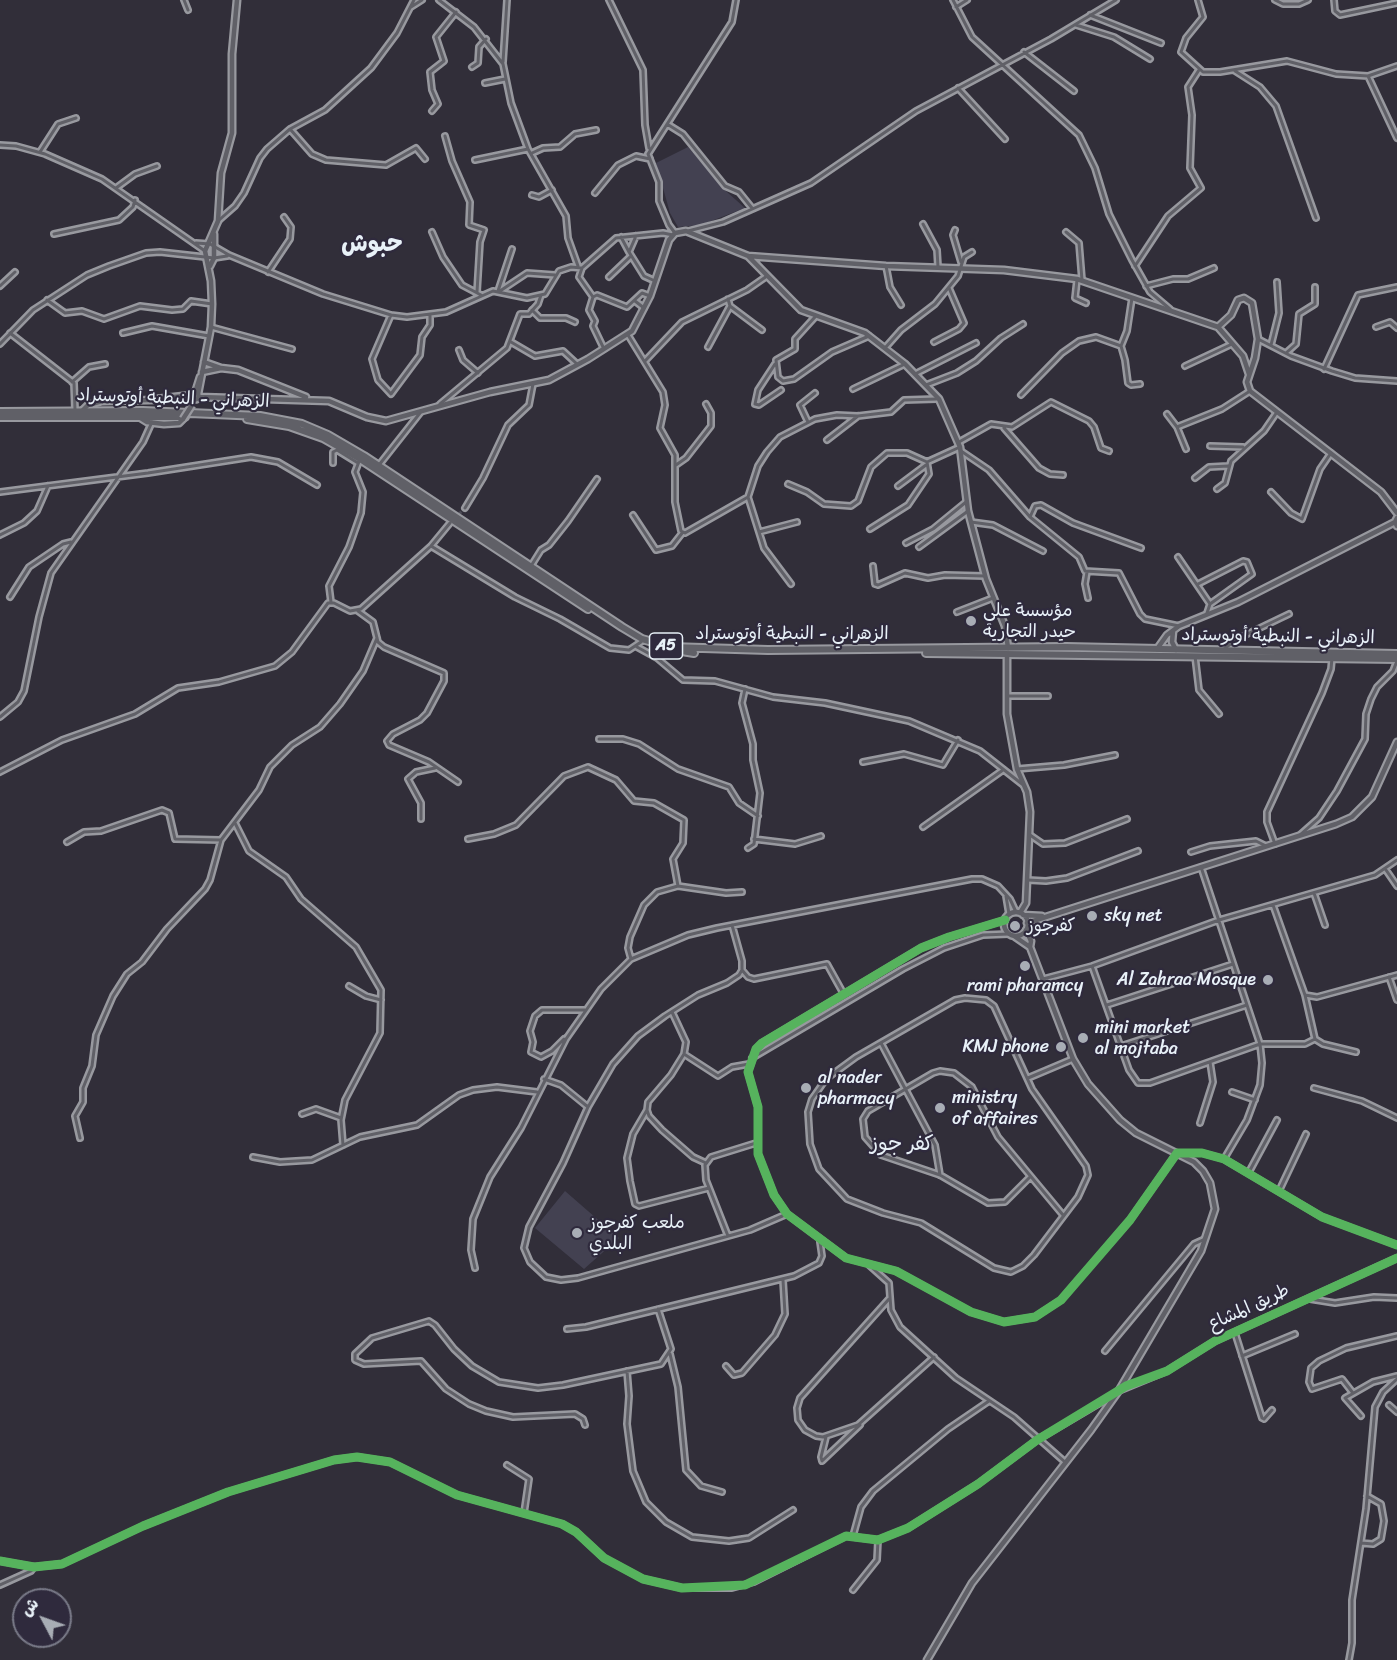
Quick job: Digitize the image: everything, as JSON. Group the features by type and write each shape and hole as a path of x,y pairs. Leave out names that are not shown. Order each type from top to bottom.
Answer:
{"highway":[{"name":"الزهراني - النبطية أوتوستراد","path":"0,412 83,410 276,418 328,435 379,465 639,645 666,650 690,653 1157,649 1397,654"},
{"name":"الزهراني - النبطية أوتوستراد","path":"0,417 137,416 152,419 264,421 324,438 531,566 642,639 670,647 757,650 1007,651"},
{"name":"الزهراني - النبطية أوتوستراد","path":"1102,650 1194,655 1397,660"}],"street":[{"path":"184,0 188,10"},
{"path":"0,717 18,702 24,691 48,581 71,542 143,442 152,419 177,423 183,419 194,398 211,327 212,304 205,251 218,221 221,173 232,133 232,54 237,0"},
{"path":"218,221 224,219 240,200 267,149 290,129 325,110 371,68 387,48 414,0"},
{"path":"410,8 422,0"},
{"path":"439,0 486,39 503,64"},
{"path":"507,0 503,64 506,79 528,149 566,216 568,238 580,267 581,281 593,297"},
{"path":"609,0 643,70 645,125 650,159 658,182 659,201 674,234"},
{"path":"650,149 732,22 736,0"},
{"path":"952,0 968,33 1019,83 1079,135 1095,168 1109,214 1135,266 1146,286 1173,312"},
{"path":"956,7 967,0"},
{"path":"498,291 527,298 541,296 548,292 555,275 562,269 580,267 611,241 621,237 674,234 718,224 812,183 916,111 1003,65 1116,0"},
{"path":"1198,0 1203,17 1186,38 1181,52 1198,70 1206,73 1292,61 1336,74 1368,76 1397,66"},
{"path":"1275,0 1283,4 1299,4 1308,0"},
{"path":"1334,0 1335,11 1340,15 1397,3"},
{"path":"432,111 438,103 432,90 430,72 444,61 436,37 456,12"},
{"path":"1090,15 1161,43"},
{"path":"1072,26 1078,25 1114,37 1150,59"},
{"path":"472,67 478,63 479,47 486,39"},
{"path":"1024,52 1074,91"},
{"path":"1135,266 1168,216 1201,188 1190,167 1192,115 1188,87 1198,70"},
{"path":"1233,70 1260,87 1276,106 1316,218"},
{"path":"1368,76 1397,138"},
{"path":"484,83 506,79"},
{"path":"958,88 1005,139"},
{"path":"40,152 58,124 76,118"},
{"path":"666,124 683,134 725,186 740,194 752,208"},
{"path":"290,129 312,154 326,160 386,165 416,148 425,159"},
{"path":"532,153 543,148 560,147 575,134 596,130"},
{"path":"445,136 452,161 470,202 468,225 484,230 480,242 477,292"},
{"path":"0,145 40,152 116,188 205,251"},
{"path":"475,160 528,149"},
{"path":"595,194 618,165 636,156 650,159"},
{"path":"116,188 135,174 157,166"},
{"path":"532,195 539,197 552,190"},
{"path":"54,234 119,220 133,207 135,200"},
{"path":"268,272 290,239 291,227 284,218"},
{"path":"923,224 937,250 938,267"},
{"path":"209,268 214,258 214,231"},
{"path":"686,231 748,256 886,266 961,268 1080,280 1218,327 1234,343 1245,359 1249,374"},
{"path":"885,348 892,339 930,309 949,288 961,268 956,249 955,231"},
{"path":"432,232 443,257 462,285 481,295"},
{"path":"1066,232 1078,243 1080,280 1075,298 1086,303"},
{"path":"83,410 97,401 308,398 336,402 367,417 386,421 490,392 549,380 628,335 650,296 664,250 674,234"},
{"path":"609,277 630,254 636,236"},
{"path":"621,237 644,276 655,281"},
{"path":"196,243 207,243 229,255 323,294 391,315 430,315 446,312 481,295 498,291 526,273 555,275"},
{"path":"498,291 512,249"},
{"path":"0,344 9,333 47,300 87,275 146,253 160,252 207,258 229,255"},
{"path":"961,262 972,252"},
{"path":"748,256 789,301 815,317 869,336 904,364 939,399 960,446 968,511 993,598 1005,626 1006,696 1017,769 1029,802 1026,903 1020,913"},
{"path":"886,266 890,287 901,304"},
{"path":"1146,286 1173,279 1188,279 1214,268"},
{"path":"0,286 15,272"},
{"path":"645,362 682,322 747,291 767,276"},
{"path":"1271,345 1279,313 1277,282"},
{"path":"1286,353 1296,344 1299,314 1315,304 1315,287"},
{"path":"1324,369 1358,295 1397,287"},
{"path":"934,342 958,329 964,323 949,288"},
{"path":"593,297 597,296 627,308 642,293 650,296"},
{"path":"437,408 511,342 520,314 529,314 541,296"},
{"path":"593,297 589,309 596,321 593,326 604,350"},
{"path":"1132,298 1127,332 1120,346 1128,384 1140,384"},
{"path":"728,299 730,306 762,330"},
{"path":"1157,649 1179,626 1238,602 1396,522 1395,511 1381,492 1250,390 1247,382 1258,339 1254,312 1247,299 1238,300 1231,315 1218,327"},
{"path":"47,300 65,313 82,310 104,319 140,306 172,310 183,309 191,301 212,304"},
{"path":"635,301 644,308"},
{"path":"708,347 730,306"},
{"path":"532,310 540,318 566,318 575,322"},
{"path":"391,315 372,359 378,380 391,394 420,355 422,337 430,325 430,315"},
{"path":"781,390 759,405 755,404 758,390 777,358 795,349 795,339 815,317"},
{"path":"1376,327 1390,322 1397,328"},
{"path":"926,385 957,373 976,361 1001,338 1023,324"},
{"path":"123,333 152,327 209,336"},
{"path":"211,327 292,350"},
{"path":"9,333 75,385 75,410"},
{"path":"628,335 663,392 665,405 660,428 666,443 675,455 675,502 679,526 683,532"},
{"path":"775,364 780,379 787,381 807,372 832,352 869,336"},
{"path":"1021,395 1053,361 1079,341 1100,337 1120,346"},
{"path":"1258,339 1324,369 1356,378 1397,381"},
{"path":"511,342 535,356 562,351 578,365"},
{"path":"915,374 976,343"},
{"path":"1185,366 1234,343"},
{"path":"459,350 463,360 478,373"},
{"path":"204,362 221,368 238,370 308,398"},
{"path":"72,382 88,367 105,364"},
{"path":"853,389 904,364"},
{"path":"201,375 221,368"},
{"path":"465,508 483,478 507,425 529,405 533,384"},
{"path":"1177,427 1222,409 1250,390"},
{"path":"808,422 800,405 814,393"},
{"path":"791,584 764,548 748,497 762,459 776,441 808,422 832,415 858,416 894,411 904,400 939,399"},
{"path":"898,486 926,464 960,446 991,424 1004,428 1015,426 1046,403 1052,402 1092,423 1101,448 1109,451"},
{"path":"676,465 686,458 711,426 711,413 706,404"},
{"path":"379,465 421,412"},
{"path":"1217,489 1225,483 1228,466 1264,431 1277,412"},
{"path":"1167,414 1177,427 1186,448"},
{"path":"827,440 858,416"},
{"path":"1004,428 1039,468 1050,474 1063,476"},
{"path":"960,446 989,470 1030,517 1079,557 1087,572 1085,584 1088,598"},
{"path":"1210,446 1245,447"},
{"path":"331,602 329,586 349,548 361,513 363,492 355,474 359,461 337,450 333,452 333,463"},
{"path":"788,484 807,492 824,504 851,506 858,501 872,467 887,453 907,453 926,464 929,474 908,506 870,529"},
{"path":"1271,492 1291,513 1302,519 1320,469 1331,453"},
{"path":"0,492 251,457 278,462 317,485"},
{"path":"1195,478 1209,467 1228,466"},
{"path":"531,566 541,550 549,545 568,521 597,479"},
{"path":"0,535 30,518 42,502 48,486"},
{"path":"633,515 656,550 672,546 683,532 748,497"},
{"path":"906,543 933,529 966,502"},
{"path":"1030,517 1035,506 1041,504 1073,523 1141,548"},
{"path":"919,547 968,511"},
{"path":"759,532 797,522"},
{"path":"971,522 993,525 1043,551"},
{"path":"331,602 350,611 358,610 431,546 450,523"},
{"path":"10,597 28,568 63,544 71,542"},
{"path":"431,546 515,597 560,618 602,644 620,651 639,645 683,680 715,681 773,697 890,716 958,740 980,751 1023,785"},
{"path":"1178,557 1210,604"},
{"path":"1198,585 1243,561 1247,562 1252,576 1210,604 1206,615"},
{"path":"873,566 875,584 878,585 905,573 928,578 945,575 986,576"},
{"path":"1087,572 1119,573 1140,614 1145,619 1179,626"},
{"path":"957,612 993,598"},
{"path":"0,772 62,740 135,714 178,688 219,682 275,666 292,652 325,606 331,602"},
{"path":"358,610 373,622 380,644 397,655 437,668 444,673 444,681 427,713 420,720 393,734 387,741 389,745 412,754 458,782"},
{"path":"1224,650 1239,638 1289,614"},
{"path":"1173,631 1172,642 1176,650"},
{"path":"80,1138 75,1116 83,1102 83,1088 92,1066 96,1035 113,996 127,974 142,962 167,929 205,889 210,880 221,840 259,790 270,767 292,745 320,727 340,704 363,671 377,639"},
{"path":"1194,655 1199,690 1219,714"},
{"path":"1275,844 1267,822 1267,812 1322,693 1331,669 1332,658"},
{"path":"1300,835 1318,818 1337,791 1365,740 1371,699 1377,687 1392,671 1397,660"},
{"path":"744,689 742,703 753,744 753,760 760,793 753,845 748,848"},
{"path":"1006,696 1048,696"},
{"path":"599,739 623,739 639,744 678,769 729,787 739,803 758,816"},
{"path":"863,762 904,754 943,765 947,762 958,740"},
{"path":"1027,923 1042,916 1336,824 1362,809 1378,785 1397,742"},
{"path":"1017,769 1064,765 1115,755"},
{"path":"468,839 494,834 516,825 564,776 588,767 616,780 634,801 654,803 684,820 683,843 673,859 678,886"},
{"path":"421,819 420,801 412,792 408,779 416,772 435,768"},
{"path":"923,827 1003,770"},
{"path":"67,842 84,832 101,831 162,810 169,813 175,838 221,840"},
{"path":"1028,834 1042,844 1058,844 1127,819"},
{"path":"235,823 249,851 286,877 301,899 356,947 374,977 381,1000 380,1037 345,1100 342,1118 344,1145"},
{"path":"754,839 795,844 821,836"},
{"path":"1191,852 1210,846 1256,841 1267,847"},
{"path":"1026,880 1046,881 1067,878 1138,850"},
{"path":"1043,979 1092,966 1219,920 1386,870 1397,860"},
{"path":"1201,867 1260,1044 1262,1076 1255,1100 1242,1130 1224,1159"},
{"path":"1386,870 1397,886"},
{"path":"475,1268 471,1250 473,1219 490,1177 521,1128 537,1092 566,1039 618,970 631,959 688,935 732,925 972,879 991,882 1006,896 1027,923 1026,930 1031,941 1030,947 1073,1059 1088,1084 1120,1120 1136,1133 1194,1162 1210,1183 1215,1209 1206,1239 1118,1392 1066,1463 972,1583 927,1660"},
{"path":"631,959 628,948 630,937 644,905 661,890 678,886 726,893 742,892"},
{"path":"1314,892 1325,925"},
{"path":"1006,896 1009,915"},
{"path":"1273,905 1305,995 1315,1039 1323,1044 1356,1052"},
{"path":"1042,916 1020,913 1009,915 1005,920 949,937 898,961 762,1043 749,1064 749,1080 758,1107 756,1143 760,1164 770,1186 787,1214 820,1241 846,1258 896,1270 953,1304 989,1319 1004,1322 1035,1317 1061,1300 1108,1247 1165,1173 1177,1153"},
{"path":"1005,920 1005,927 1011,935 1030,947"},
{"path":"732,925 742,970 748,977 754,979 802,970 821,963 827,964 842,991"},
{"path":"752,1058 903,969 954,945 983,935 1011,935 1026,930"},
{"path":"898,961 903,969"},
{"path":"1107,1005 1233,964"},
{"path":"1092,966 1131,1075 1142,1084 1260,1044 1305,1044 1315,1039"},
{"path":"742,970 735,979 698,994 638,1036 603,1078 525,1239 526,1256 537,1271 553,1279 578,1278 728,1236 770,1223 787,1214"},
{"path":"1305,995 1317,996 1397,975"},
{"path":"1389,977 1397,1000"},
{"path":"349,986 366,996 381,1000"},
{"path":"965,998 986,1000 994,1006 1027,1078 1044,1109 1086,1166 1086,1184 1034,1255 1023,1266 1011,1272 994,1268 921,1223 866,1207 837,1191 819,1169 813,1156 807,1126 812,1099 818,1087 837,1069 955,1000 965,998"},
{"path":"1121,1046 1247,1005"},
{"path":"566,1039 541,1057 531,1052 533,1042 530,1031 535,1016 542,1010 586,1010"},
{"path":"672,1011 686,1042 684,1054 671,1075 648,1102 648,1116 693,1157 706,1163"},
{"path":"881,1043 939,1153 940,1175"},
{"path":"684,1054 718,1076 732,1067 749,1064"},
{"path":"1027,1078 1073,1059"},
{"path":"1200,1123 1214,1082 1210,1062"},
{"path":"1030,1177 1005,1202 994,1205 977,1198 940,1175 888,1159 865,1137 863,1119 868,1111 906,1087 940,1071 961,1077 972,1088 998,1137 1063,1215"},
{"path":"544,1079 561,1085 588,1107"},
{"path":"253,1158 267,1161 305,1161 360,1137 417,1125 459,1095 473,1090 497,1087 537,1092"},
{"path":"1314,1088 1362,1101 1397,1118"},
{"path":"1232,1092 1255,1100"},
{"path":"302,1114 316,1109 342,1118"},
{"path":"647,1110 633,1134 627,1158 635,1204 639,1206 709,1188"},
{"path":"1249,1172 1276,1120"},
{"path":"1279,1191 1306,1134"},
{"path":"728,1236 709,1188 705,1170 706,1163 711,1158 756,1143"},
{"path":"1177,1153 1202,1153 1224,1159 1322,1217 1397,1245"},
{"path":"1105,1351 1194,1244 1206,1239"},
{"path":"567,1329 586,1327 783,1280 807,1271 819,1263 822,1256 820,1241"},
{"name":"طريق المشاع","path":"878,1540 931,1515 1020,1455 1037,1440 1118,1392 1167,1371 1215,1341 1397,1258"},
{"path":"869,1265 888,1280 895,1320 956,1378 1014,1417 1037,1440 1066,1463"},
{"path":"726,1366 734,1375 742,1373 775,1335 785,1314 783,1280"},
{"path":"1308,1298 1335,1303 1374,1297 1397,1298"},
{"path":"867,1418 845,1431 826,1437 816,1436 805,1430 798,1420 797,1408 800,1398 890,1299"},
{"path":"658,1309 670,1342 670,1354 678,1387 686,1470 701,1486 722,1492"},
{"path":"585,1425 583,1419 575,1414 513,1417 486,1411 469,1404 446,1389 417,1359 364,1364 356,1359 355,1354 372,1338 429,1321 472,1366 499,1382 519,1387 538,1388 563,1385 662,1364 670,1354"},
{"path":"1235,1333 1262,1418 1264,1419 1272,1410"},
{"path":"1242,1356 1295,1334"},
{"path":"1353,1393 1342,1379 1312,1389 1309,1382 1311,1368 1319,1361 1346,1348 1397,1336"},
{"path":"826,1437 820,1457 822,1461 934,1357"},
{"path":"627,1371 627,1424 633,1471 646,1502 666,1522 692,1537 729,1541 749,1538 793,1510"},
{"path":"1361,1416 1345,1401 1353,1393 1373,1382 1397,1378"},
{"path":"1349,1660 1352,1643 1352,1600 1367,1495 1375,1407 1383,1392 1397,1378"},
{"path":"853,1536 861,1508 873,1491 948,1429 989,1401"},
{"path":"1389,1405 1397,1412"},
{"path":"0,1561 34,1567 55,1566 78,1559 111,1540 228,1492 346,1458 368,1457 390,1462 457,1495 570,1528 604,1558 634,1575 682,1588 745,1585 835,1541 853,1536 878,1540 877,1560 853,1590"},
{"path":"507,1465 529,1479 524,1513"},
{"path":"1361,1543 1373,1544 1381,1539 1384,1521 1381,1504 1367,1495"},
{"path":"0,1585 31,1571 34,1567"}],"shaded area":[{"path":"688,147 727,192 745,208 701,225 678,227 670,213 656,163"},
{"name":"ملعب كفرجوز البلدي","path":"565,1191 619,1238 584,1269 535,1228"}],"tunnel":[{"path":"456,517 465,508"}],"cycle path":[{"path":"1005,920 921,948 762,1043 756,1049 748,1072 758,1107 758,1154 774,1195 787,1214 846,1258 896,1271 971,1312 1004,1322 1035,1317 1061,1300 1130,1220 1177,1153 1202,1153 1224,1159 1322,1217 1397,1245"},
{"path":"0,1561 34,1567 62,1564 143,1526 228,1492 334,1460 357,1457 390,1462 457,1495 562,1524 576,1532 604,1558 643,1579 682,1588 745,1585 846,1536 878,1540 908,1528 978,1484 1037,1440 1126,1386 1167,1371 1215,1341 1397,1258"}],"place":[{"name":"مؤسسة علي حيدر التجاريه","path":"971,621"},
{"name":"sky net","path":"1092,916"},
{"name":"كفرجوز","path":"1015,926"},
{"name":"rami pharamcy","path":"1025,966"},
{"name":"Al Zahraa Mosque","path":"1268,980"},
{"name":"mini market al mojtaba","path":"1083,1038"},
{"name":"KMJ phone","path":"1061,1047"},
{"name":"al nader pharmacy","path":"806,1088"},
{"name":"ministry of affaires","path":"940,1108"},
{"name":"ملعب كفرجوز البلدي","path":"577,1233"}],"district":[{"name":"حبوش","path":"372,245"},
{"name":"كفر جوز","path":"902,1145"}]}
